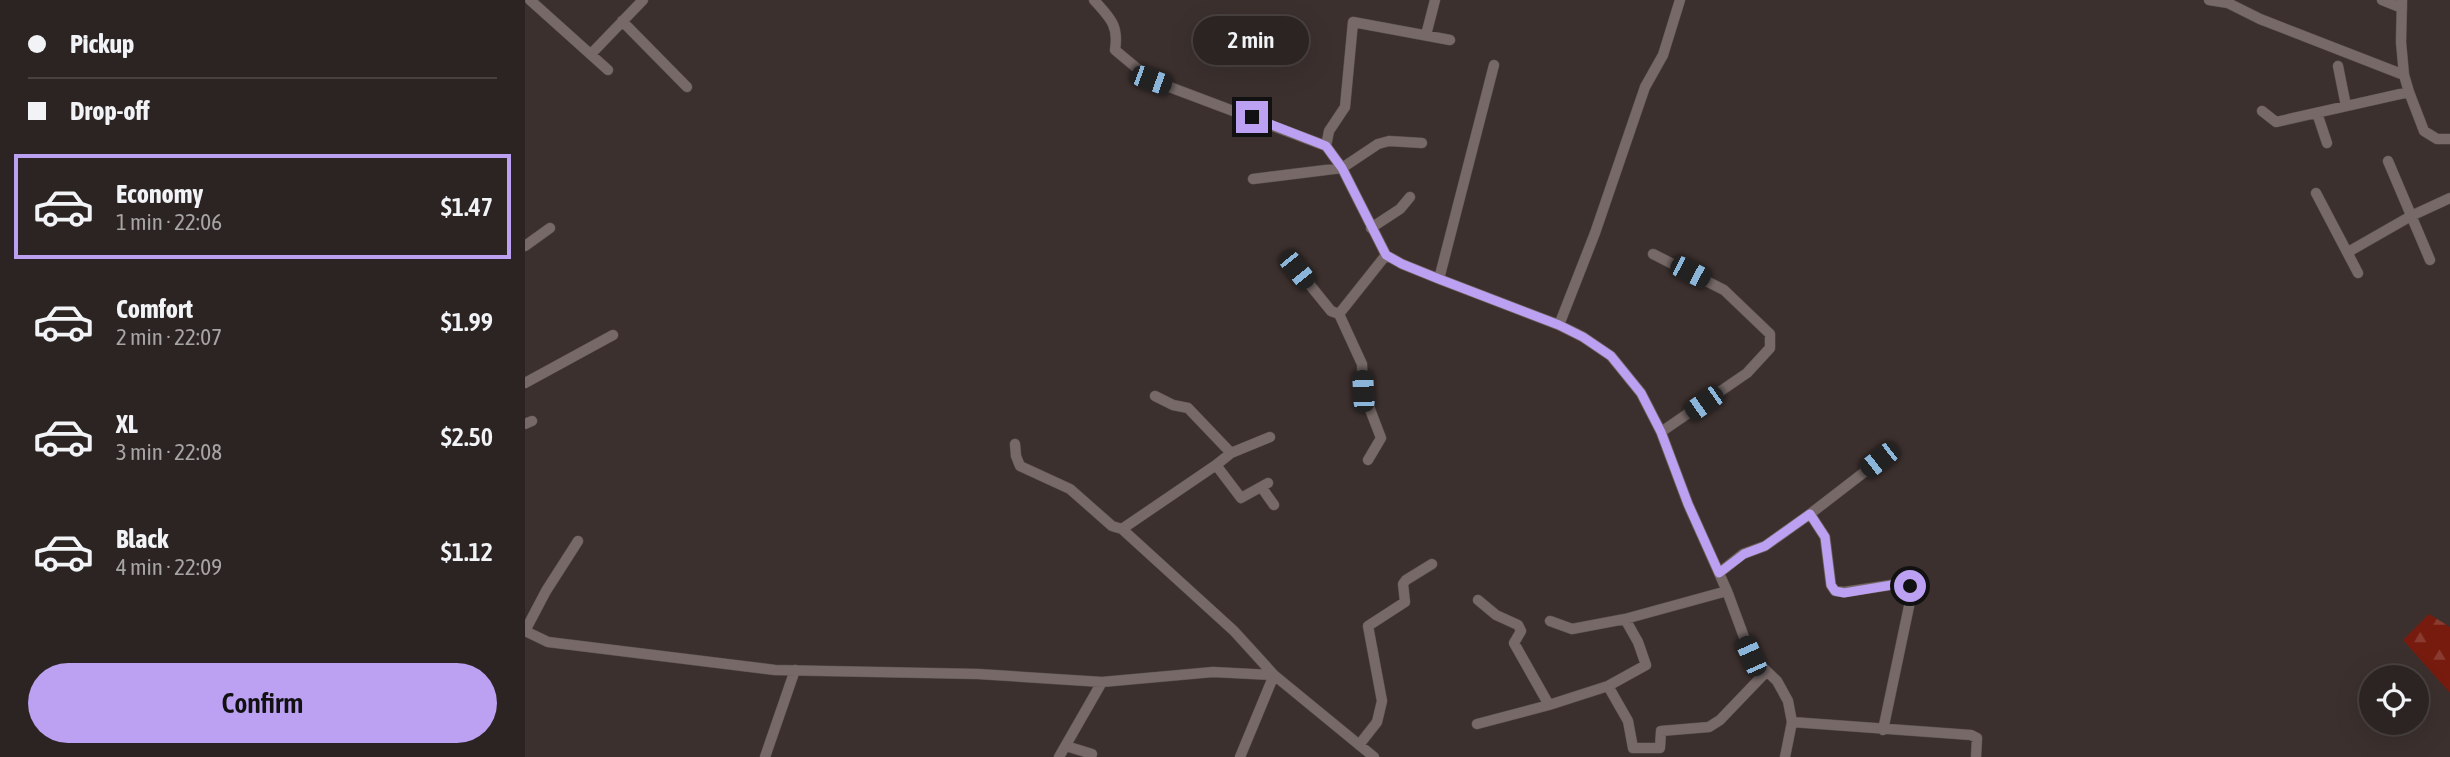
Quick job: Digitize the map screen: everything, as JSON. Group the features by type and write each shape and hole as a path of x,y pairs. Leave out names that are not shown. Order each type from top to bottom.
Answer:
{"street":[{"path":"530,0 608,70"},
{"path":"591,54 643,0"},
{"path":"1094,0 1115,25 1115,50 1151,80 1326,146 1342,168 1386,255 1439,279 1559,325 1611,356 1641,393 1661,432 1751,656 1777,681 1788,701 1791,722 1785,757"},
{"path":"1426,35 1435,0"},
{"path":"1559,325 1595,233 1645,87 1663,55 1680,0"},
{"path":"2209,0 2228,3 2260,19 2404,75"},
{"path":"2382,0 2402,4 2404,75 2424,131 2437,139 2450,139"},
{"path":"622,21 687,87"},
{"path":"1326,146 1329,131 1345,107 1353,22 1450,40"},
{"path":"1439,279 1494,65"},
{"path":"2339,66 2346,106"},
{"path":"2263,111 2276,122 2409,92"},
{"path":"2317,113 2327,143"},
{"path":"1253,179 1342,168 1378,144 1389,141 1422,143"},
{"path":"2388,161 2430,260"},
{"path":"2316,193 2358,273"},
{"path":"1371,228 1400,209 1410,197"},
{"path":"2348,252 2411,216 2450,198"},
{"path":"525,246 550,228"},
{"path":"1653,254 1724,290 1770,334 1770,348 1747,373 1661,432"},
{"path":"1339,314 1386,255"},
{"path":"1297,270 1331,311 1339,314 1362,364 1363,391 1381,438 1368,460"},
{"path":"525,383 613,335"},
{"path":"1155,396 1173,405 1188,408 1231,453"},
{"path":"1122,530 1231,453 1270,438"},
{"path":"1015,444 1020,466 1070,489 1112,526 1122,530 1234,631 1274,675 1374,757"},
{"path":"1719,573 1744,554 1765,546 1879,460"},
{"path":"1216,465 1241,498 1265,485 1274,505"},
{"path":"1810,514 1825,537 1831,585 1835,591 1844,593 1904,583 1910,586 1912,592 1883,730"},
{"path":"578,541 546,591 525,631 548,642 775,670 978,674 1103,682 1213,672 1274,675"},
{"path":"1359,745 1377,722 1382,701 1368,626 1405,602 1403,584 1432,564"},
{"path":"1550,621 1573,629 1625,619 1727,591"},
{"path":"1478,600 1496,615 1518,625 1521,631 1514,643 1549,705"},
{"path":"1476,724 1608,686 1646,665 1638,642 1625,619"},
{"path":"765,757 795,670"},
{"path":"1608,686 1628,721 1633,748 1660,748 1661,731 1709,727 1720,720 1766,672"},
{"path":"1240,757 1274,675"},
{"path":"1059,757 1103,682"},
{"path":"1791,722 1971,735 1977,738 1976,757"},
{"path":"1066,746 1092,754"}],"green space":[{"path":"2429,614 2450,627 2450,693 2429,669 2429,665 2425,665 2403,640"}],"route":[{"path":"1252,117 1326,146 1342,168 1386,255 1439,279 1559,325 1611,356 1641,393 1661,432 1688,504 1719,573 1744,554 1765,546 1810,514 1825,537 1831,585 1835,591 1844,593 1904,583 1910,586"}]}
